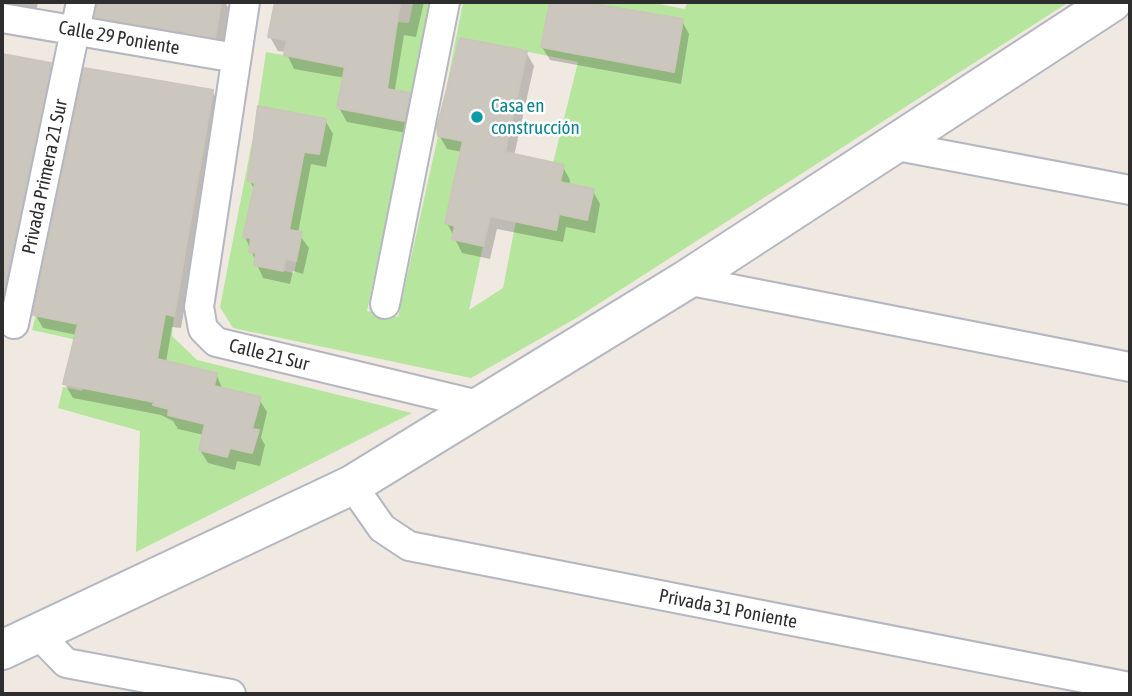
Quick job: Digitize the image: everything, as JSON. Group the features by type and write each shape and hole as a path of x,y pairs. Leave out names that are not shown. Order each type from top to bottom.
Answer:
{"main road":[{"path":"2,650 352,485 686,280 1112,2"}],"street":[{"name":"Privada Primera 21 Sur","path":"14,324 81,2"},
{"name":"Calle 21 Sur","path":"245,2 199,307 203,329 216,342 484,406"},
{"path":"385,304 445,2"},
{"name":"Calle 29 Poniente","path":"2,18 236,58"},
{"path":"892,145 1130,190"},
{"path":"686,280 1130,367"},
{"name":"Privada 31 Poniente","path":"352,485 382,528 409,546 1130,687"},
{"path":"38,634 66,663 231,694"}],"green space":[{"path":"349,2 361,2 356,33 397,22 409,23 413,3 432,2 367,311 398,317 438,136 505,151 454,183 445,223 455,226 452,239 483,246 469,310 503,288 516,221 556,229 559,214 587,220 594,189 559,191 564,165 553,163 578,62 460,38 455,61 469,89 447,85 463,2 550,2 541,47 584,56 596,5 582,2 648,2 685,9 687,2 1069,2 578,317 471,378 233,328 220,307 252,142 318,154 326,119 258,106 266,52 337,65","holes":["636,10 683,20 674,72 626,62","345,66 387,89 403,93 397,120 337,108","287,230 302,233 294,273 254,265 256,253 249,251 251,238 244,237"]},
{"path":"165,314 174,315 172,336 197,360 412,413 136,552 140,431 58,408 63,387 82,391 88,364 91,390 115,395 118,384 156,392 153,405 169,409 168,415 205,424 199,450 227,457 230,448 252,453 258,431 252,429 260,397 213,392 217,372 164,361 146,371"},
{"path":"36,315 85,325 100,345 32,330"}],"building":[{"path":"97,2 221,2 215,38 95,17"},
{"path":"275,2 400,2 387,89 410,93 404,121 337,108 345,67 284,55 287,40 268,37"},
{"path":"550,2 582,2 683,19 674,72 541,47"},
{"path":"460,38 527,51 505,152 564,165 560,182 594,189 587,220 559,214 556,230 490,216 483,246 452,239 455,226 445,223 463,141 438,136 437,128"},
{"path":"2,54 51,63 2,301"},
{"path":"84,68 213,90 174,316 165,314 157,359 217,373 214,386 261,397 252,429 259,430 252,453 230,448 227,457 199,450 205,424 168,415 169,409 153,405 154,402 63,384 78,324 33,315"},
{"path":"258,106 326,119 319,154 304,152 289,230 302,232 296,261 285,259 283,271 254,265 256,253 249,252 251,238 243,237 255,183 248,181"}],"place":[{"name":"Casa en construcción","path":"477,117"}]}
